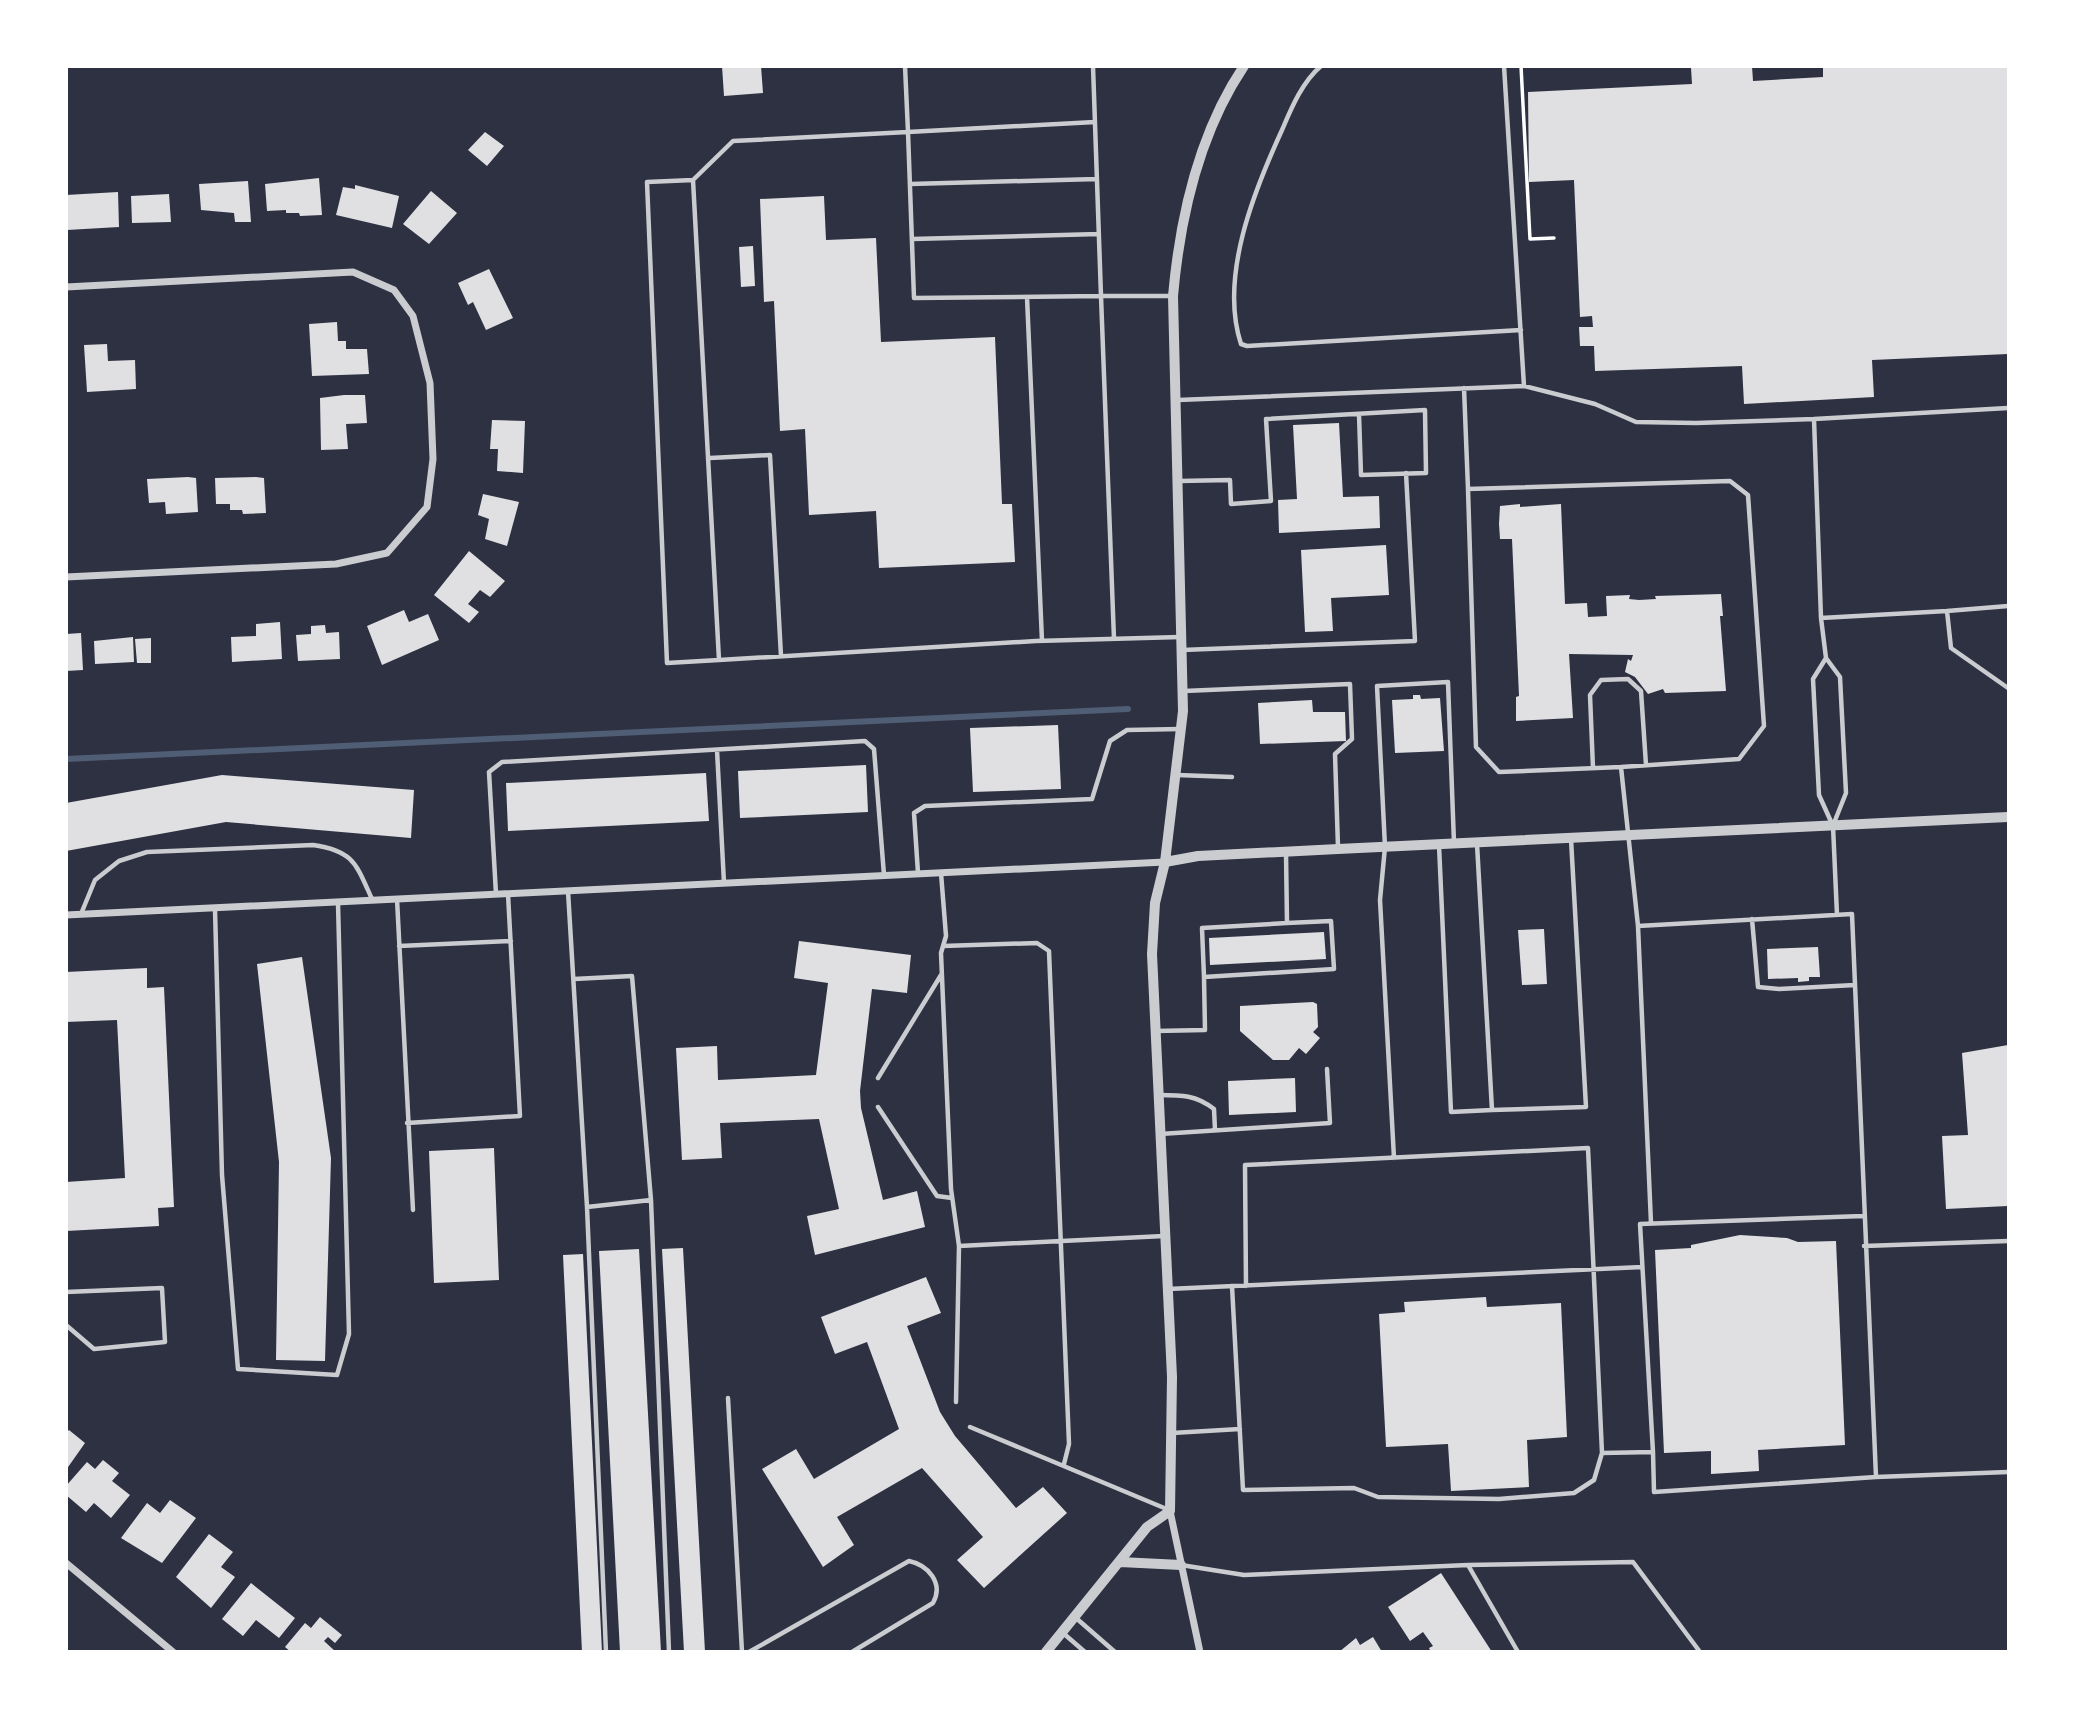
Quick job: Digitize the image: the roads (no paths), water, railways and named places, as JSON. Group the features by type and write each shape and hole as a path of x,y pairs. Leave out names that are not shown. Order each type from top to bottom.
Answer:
{"street":[{"path":"1199,1651 1170,1511 1172,1377 1152,954 1156,902 1165,862 1176,775 1183,691 1174,401 1173,296 1177,250 1195,170 1222,107 1244,66"},
{"path":"66,287 353,272 394,290 413,316 430,383 433,459 427,507 387,553 336,564 66,577"},
{"path":"66,915 1165,862 1198,856 2008,817"},
{"path":"1046,1651 1147,1527 1170,1511"},
{"path":"1120,1562 1181,1565"},
{"path":"66,1563 173,1651"}],"lane":[{"path":"905,66 914,298 1173,296"},
{"path":"1093,66 1114,639"},
{"path":"1321,66 1313,73 1292,107 1246,221 1234,285 1236,331 1241,344 1247,346 1521,330"},
{"path":"1504,66 1524,386"},
{"path":"1095,122 733,141 693,180 647,182 667,663 1181,637"},
{"path":"910,184 1097,179"},
{"path":"693,180 719,660"},
{"path":"912,239 1099,234"},
{"path":"1027,297 1042,642"},
{"path":"1174,401 1524,386 1595,404 1636,422 1696,424 2008,408"},
{"path":"1464,388 1476,747 1499,772 1739,759 1764,726 1748,495 1730,481 1468,489"},
{"path":"1177,481 1230,480 1231,504 1271,501 1266,419 1425,410 1426,473 1361,475 1359,414"},
{"path":"1814,419 1821,618 1826,658 1840,677 1846,780 1846,793 1833,826"},
{"path":"710,458 771,456 781,656"},
{"path":"1182,650 1415,641 1406,473"},
{"path":"1821,618 2008,606"},
{"path":"1947,611 1951,648 2008,688"},
{"path":"1826,658 1813,679 1819,795 1833,826 1837,915"},
{"path":"1593,768 1590,695 1601,680 1628,679 1641,691 1646,765"},
{"path":"1394,1158 1380,900 1385,847 1377,686 1448,682 1454,844"},
{"path":"1183,691 1350,684 1352,739 1335,754 1338,849"},
{"path":"918,874 915,813 925,806 1092,799 1110,740 1127,730 1181,729"},
{"path":"496,894 489,772 502,762 865,741 873,749 884,876"},
{"path":"717,750 724,883"},
{"path":"1621,767 1638,926 1651,1223"},
{"path":"1176,775 1232,777"},
{"path":"1439,844 1451,1112 1586,1107 1571,838"},
{"path":"1478,844 1492,1110"},
{"path":"81,914 95,880 119,861 147,852 313,845 338,849 356,863 372,900"},
{"path":"1286,852 1287,923"},
{"path":"942,873 946,936 942,974 952,1198 959,1246 956,1402"},
{"path":"568,891 587,1207 606,1651"},
{"path":"407,1123 520,1116 508,894"},
{"path":"397,899 413,1210"},
{"path":"215,908 222,1175 238,1369 337,1375 349,1334 338,902"},
{"path":"1638,926 1852,914 1864,1246 1876,1477"},
{"path":"1752,919 1758,987 1771,989 1855,985"},
{"path":"1154,1031 1205,1030 1202,928 1331,920 1334,970 1204,976"},
{"path":"399,946 511,941"},
{"path":"943,946 1037,943 1049,951 1069,1444 1063,1464"},
{"path":"878,1078 942,974"},
{"path":"573,979 632,976 650,1200 669,1651"},
{"path":"1159,1134 1330,1123 1327,1069"},
{"path":"1157,1096 1192,1095 1205,1102 1214,1109 1215,1130"},
{"path":"878,1107 937,1196 952,1198"},
{"path":"1231,1286 1243,1490 1354,1488 1378,1497 1499,1499 1574,1493 1594,1480 1602,1453 1588,1148 1245,1166 1246,1286"},
{"path":"587,1207 650,1200"},
{"path":"1863,1216 1640,1224 1654,1492 1876,1477 2008,1472"},
{"path":"959,1246 1165,1236"},
{"path":"1864,1246 2008,1241"},
{"path":"1168,1289 1642,1267"},
{"path":"66,1293 162,1288 165,1342 94,1349 66,1325"},
{"path":"728,1398 743,1651"},
{"path":"970,1427 1170,1511"},
{"path":"1171,1433 1240,1429"},
{"path":"1602,1453 1653,1452"},
{"path":"749,1651 909,1561 920,1563 930,1571 937,1587 933,1603 852,1651"},
{"path":"1181,1565 1244,1575 1468,1565 1633,1562 1700,1651"},
{"path":"1468,1565 1518,1651"},
{"path":"1075,1617 1115,1651"},
{"path":"1062,1633 1085,1651"}],"waterway":[{"path":"66,759 1128,709"}]}
